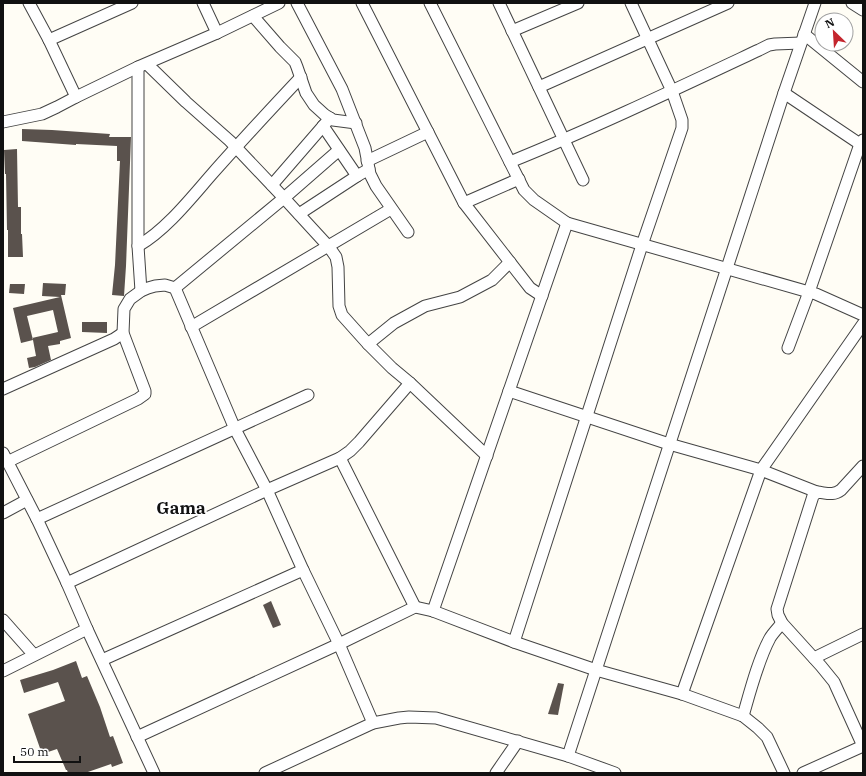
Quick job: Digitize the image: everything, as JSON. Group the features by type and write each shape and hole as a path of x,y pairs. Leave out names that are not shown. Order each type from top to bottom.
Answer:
{"street":[{"path":"29,3 49,40 76,97"},
{"path":"49,40 132,3"},
{"path":"203,3 216,33"},
{"path":"3,122 42,114 142,66 280,3"},
{"path":"297,3 342,89 365,148 370,174 391,209 408,232"},
{"path":"362,3 464,203 530,288 542,296"},
{"path":"430,3 518,179 524,190 534,200 567,223 816,294 863,315"},
{"path":"499,3 583,180"},
{"path":"512,31 578,3"},
{"path":"514,642 642,245 682,128 682,120 672,91 631,3"},
{"path":"539,87 728,3"},
{"path":"568,756 726,268 815,3"},
{"path":"253,16 294,62 306,92 314,106 325,116 326,122 339,150 357,176"},
{"path":"510,162 564,140 769,45 803,38 863,82"},
{"path":"142,66 186,102 236,148 329,247 336,258 338,266 340,306 342,315 392,368 410,383 487,456"},
{"path":"141,291 138,246 142,66"},
{"path":"138,246 162,228 301,77"},
{"path":"784,93 862,143 788,348"},
{"path":"272,185 326,122 333,120 356,123"},
{"path":"299,214 357,176 368,165 428,132"},
{"path":"174,288 284,198 339,150"},
{"path":"464,203 518,179"},
{"path":"191,327 329,247 391,209"},
{"path":"433,611 567,223"},
{"path":"368,344 394,323 425,306 460,297 492,280 510,262"},
{"path":"154,773 37,519 5,458 138,399 145,394 124,333 124,309 130,299 141,291 155,286 165,285 174,288 235,429 267,490 303,570 339,644 373,723"},
{"path":"682,694 761,470 863,324"},
{"path":"3,389 114,339 124,333"},
{"path":"67,583 267,490 340,458 359,442 410,383"},
{"path":"509,391 669,444 761,470 817,492 838,493 863,466"},
{"path":"37,519 308,395"},
{"path":"340,458 415,607"},
{"path":"803,773 863,746 834,682 782,623 778,615 777,609 813,496 817,492"},
{"path":"3,513 27,500"},
{"path":"102,660 303,570"},
{"path":"137,737 339,644 415,607 433,611 514,642 596,670 682,694 743,716 767,737 784,773"},
{"path":"3,620 34,654"},
{"path":"743,716 754,678 764,652 771,638 782,623"},
{"path":"3,671 34,654 87,629"},
{"path":"814,658 863,634"},
{"path":"265,773 373,723 419,717 436,718 568,756 615,773"},
{"path":"496,773 518,742"}],"building":[{"path":"22,129 110,134 109,137 131,137 124,296 112,295 115,265 120,161 117,161 117,146 22,141"},
{"path":"17,149 18,207 21,207 23,257 8,257 4,150"},
{"path":"43,283 66,284 65,295 61,295 71,338 60,341 60,344 48,346 51,360 29,368 27,358 36,356 33,340 21,343 13,308 60,297 42,296","holes":["53,310 58,332 32,338 27,316"]},
{"path":"10,284 25,284 24,294 9,293"},
{"path":"82,322 107,322 107,333 82,332"},
{"path":"271,601 281,625 273,628 263,605"},
{"path":"76,661 82,678 87,676 100,707 110,737 113,736 123,763 112,767 111,764 85,773 68,773 57,749 42,754 28,714 65,701 58,682 24,693 20,680"},
{"path":"558,683 564,684 558,715 548,714"}],"district":[{"name":"Gama","path":"181,508"}]}
